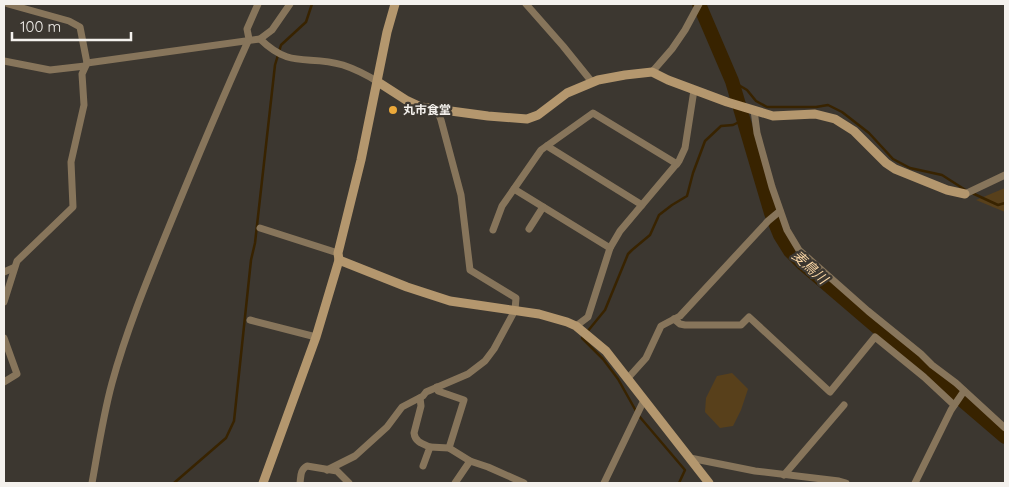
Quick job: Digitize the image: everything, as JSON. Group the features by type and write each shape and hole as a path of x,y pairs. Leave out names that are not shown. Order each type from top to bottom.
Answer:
{"street":[{"path":"4,302 13,268 17,261 73,207 71,162 84,105 82,74 86,65 80,27 68,21 8,4"},
{"path":"92,483 112,383 126,340 156,257 193,166 249,39 247,29 258,4"},
{"path":"4,61 50,70 260,38 275,28 290,4"},
{"path":"263,483 316,337 338,257 378,82 387,32 395,4"},
{"path":"526,4 564,46 592,82"},
{"path":"652,72 685,30 699,4"},
{"path":"260,38 277,52 294,59 342,65 364,74 406,100 421,107 437,110 527,119 538,115 567,92 592,82 626,74 652,72 694,90 773,116 815,114 835,119 854,131 886,163 895,169 947,190 965,194 1005,175"},
{"path":"576,326 588,317 610,248 620,230 677,164 685,148 694,90"},
{"path":"327,470 355,456 387,427 402,406 420,398 426,392 468,374 485,361 494,349 515,310 516,298 470,270 461,195 442,120 437,110"},
{"path":"754,110 757,133 780,211 793,241 810,261 964,390 1005,428"},
{"path":"493,230 502,206 541,150 594,113 677,164"},
{"path":"547,146 642,205"},
{"path":"514,189 610,248"},
{"path":"529,229 543,207"},
{"path":"628,378 646,358 662,326 680,316 768,221 780,211"},
{"path":"260,228 338,257 407,287 450,301 556,318 576,326 606,351 709,483"},
{"path":"4,272 13,268"},
{"path":"674,319 680,324 685,325 741,325 749,317 830,392 875,337 924,377 954,405"},
{"path":"250,320 316,337"},
{"path":"4,338 17,374 4,382"},
{"path":"437,387 438,390 464,400 450,448"},
{"path":"915,483 954,405 964,390"},
{"path":"420,398 422,406 414,437 430,447 450,448 470,461 524,483"},
{"path":"604,483 644,400"},
{"path":"784,475 844,405"},
{"path":"423,466 430,447"},
{"path":"690,458 784,475 846,483"},
{"path":"456,483 470,461"},
{"path":"300,483 303,468 308,466 337,472 348,483"}],"shaded area":[{"path":"1005,188 1005,212 976,200"},
{"path":"732,373 748,389 733,426 720,428 705,412 706,398 717,376"}],"waterway":[{"path":"174,483 226,438 234,421 251,260 255,243 275,65 281,45 306,22 312,4"},
{"name":"麦鳥川","path":"699,4 732,81 771,213 780,235 790,251 1005,437"},
{"path":"732,81 747,90 756,101 767,107 816,107 828,105 842,112 869,133 893,159 910,168 942,175 967,191"},
{"path":"587,332 605,310 628,254 650,235 659,215 687,196 705,141 721,126 733,125 743,120"},
{"path":"972,193 998,205 1005,203"},
{"path":"583,336 582,338 603,359 618,379 636,411"},
{"path":"639,416 685,470 679,483"}],"place":[{"name":"丸市食堂","path":"393,110"}]}
